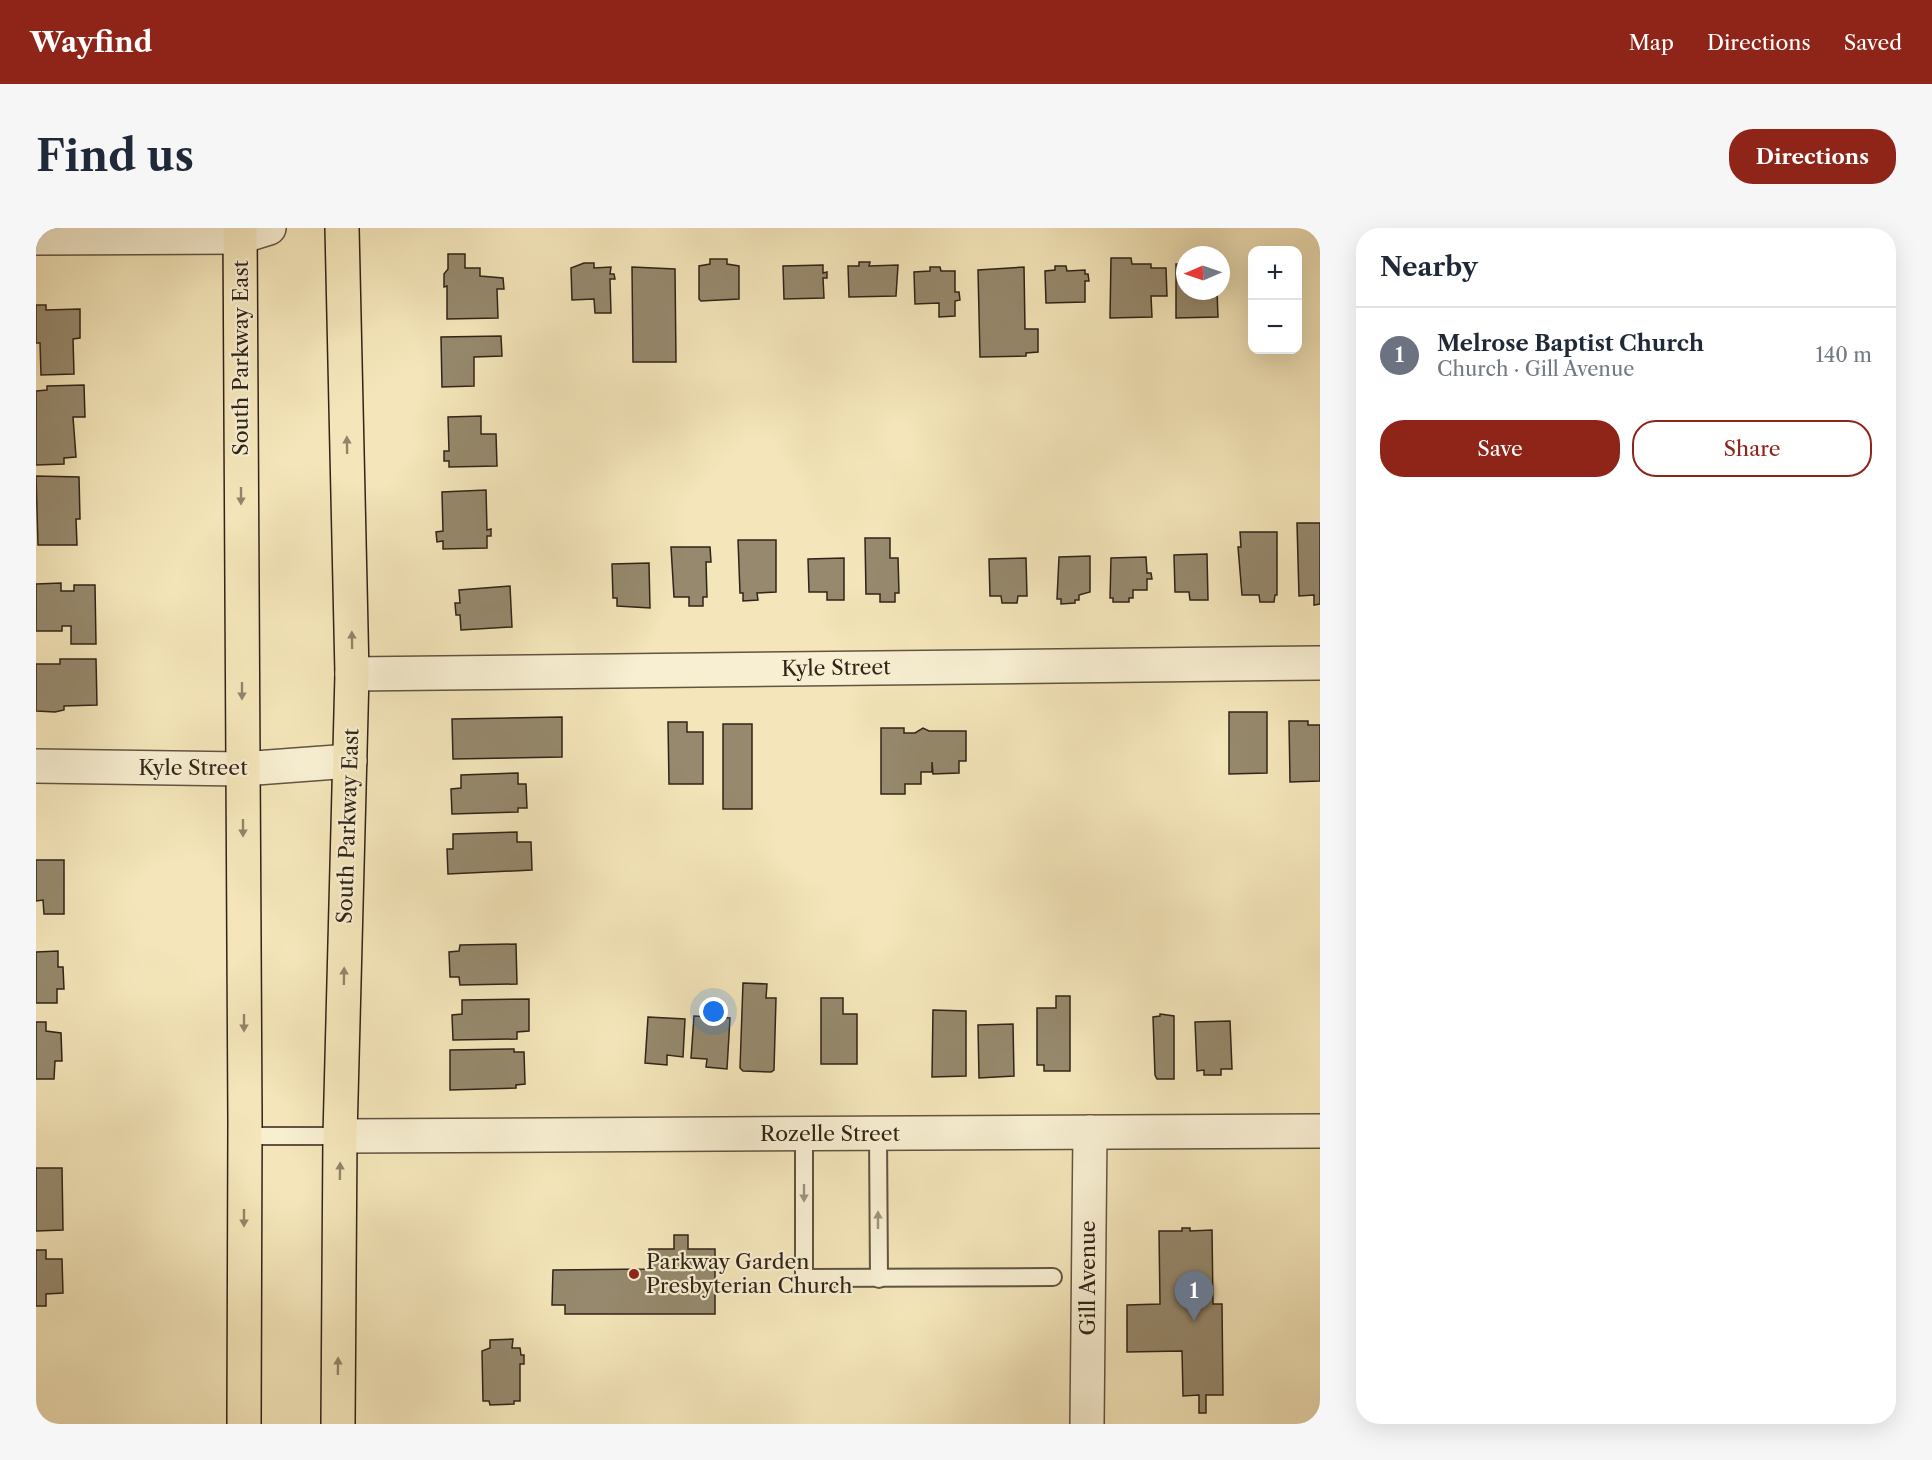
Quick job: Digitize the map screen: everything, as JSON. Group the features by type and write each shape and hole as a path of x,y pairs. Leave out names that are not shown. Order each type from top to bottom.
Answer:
{"main road":[{"name":"South Parkway East","path":"338,1424 340,1136 352,674 342,228"},
{"name":"South Parkway East","path":"244,1424 245,1136 242,769 249,231"}],"street":[{"path":"36,238 249,231"},
{"name":"Kyle Street","path":"352,674 1320,663"},
{"name":"Kyle Street","path":"36,766 242,769 350,761"},
{"name":"Rozelle Street","path":"340,1136 1320,1131"},
{"name":"Gill Avenue","path":"1087,1424 1090,1132"}],"lane":[{"path":"804,1134 804,1273 810,1279 1053,1277"},
{"path":"878,1134 879,1278"},
{"path":"245,1136 340,1136"}],"building":[{"path":"448,254 465,254 465,268 480,268 480,276 503,278 504,289 497,289 498,318 447,319 447,286 444,287 444,274 448,269"},
{"path":"1111,258 1131,258 1132,264 1151,264 1151,268 1166,268 1167,296 1151,296 1152,317 1110,318"},
{"path":"710,259 727,259 727,264 739,266 739,299 701,301 699,299 699,266 710,264"},
{"path":"859,262 870,262 869,266 898,265 896,296 849,297 848,266 859,266"},
{"path":"584,263 594,263 594,268 611,267 610,274 614,274 615,279 610,279 611,313 595,313 594,299 572,300 571,268"},
{"path":"823,265 823,273 827,272 827,278 823,278 824,298 784,299 783,266"},
{"path":"1055,266 1066,266 1067,271 1085,270 1089,281 1085,281 1085,302 1046,303 1045,271 1055,270"},
{"path":"632,267 675,269 676,362 633,362"},
{"path":"930,267 940,267 941,271 955,271 955,292 959,292 960,300 955,301 955,316 939,317 939,303 915,304 914,272 930,271"},
{"path":"1024,267 1025,329 1038,329 1038,352 1026,353 1026,356 980,357 978,270"},
{"path":"1176,300 1217,300 1218,317 1176,318"},
{"path":"36,305 46,305 46,310 80,309 80,338 73,339 74,374 41,375 40,343 36,343"},
{"path":"501,336 502,356 474,357 474,386 442,387 441,337"},
{"path":"84,385 85,417 73,417 76,457 64,458 64,464 36,465 36,391 47,390 47,386"},
{"path":"481,416 481,434 496,434 497,466 449,467 449,461 444,461 444,451 449,451 448,417"},
{"path":"36,476 79,477 80,519 76,519 77,545 38,545"},
{"path":"486,490 487,530 491,529 491,536 487,536 487,548 443,549 443,541 437,542 436,532 443,531 442,492"},
{"path":"1297,523 1320,523 1320,604 1314,605 1314,595 1299,596"},
{"path":"1240,532 1277,532 1277,595 1275,595 1274,602 1260,602 1259,595 1242,595 1238,547 1241,547"},
{"path":"865,538 890,538 890,558 898,558 899,593 895,593 895,602 880,602 880,594 866,594"},
{"path":"738,540 776,540 776,592 757,593 758,600 743,601 743,593 740,593"},
{"path":"671,547 710,547 711,562 706,562 707,597 703,597 703,606 689,606 689,597 674,597"},
{"path":"1207,554 1208,600 1190,600 1189,592 1175,592 1174,555"},
{"path":"1090,556 1090,592 1079,595 1079,600 1075,600 1075,603 1061,604 1061,599 1057,599 1059,557"},
{"path":"1146,557 1147,573 1151,573 1152,579 1147,579 1147,590 1133,590 1133,598 1129,598 1129,602 1113,602 1113,598 1110,598 1111,558"},
{"path":"844,558 844,600 827,600 827,592 809,592 808,559"},
{"path":"1026,558 1027,596 1018,596 1017,603 1002,603 1001,596 990,596 989,559"},
{"path":"649,563 650,608 617,606 617,598 613,598 612,564"},
{"path":"61,583 61,591 74,591 74,585 95,585 96,644 71,644 71,626 62,626 62,631 36,631 36,584"},
{"path":"510,586 512,627 461,630 460,615 456,615 455,603 460,603 459,590"},
{"path":"60,659 96,659 97,705 64,706 64,710 55,712 36,711 36,664 60,664"},
{"path":"1229,712 1267,712 1267,773 1229,774"},
{"path":"562,717 562,757 453,759 452,719"},
{"path":"1289,721 1308,721 1308,725 1320,725 1320,781 1290,782"},
{"path":"668,722 687,722 687,732 703,732 703,784 669,784"},
{"path":"723,724 752,724 752,809 723,809"},
{"path":"881,728 904,728 904,733 915,733 923,728 929,731 966,731 966,761 959,761 959,773 933,774 932,762 932,772 921,772 921,784 905,784 905,794 881,794"},
{"path":"518,773 518,784 526,784 527,808 518,808 518,812 452,814 451,789 461,788 461,775"},
{"path":"517,832 517,842 531,842 532,870 448,874 447,849 453,849 453,834"},
{"path":"36,860 64,860 64,914 44,914 43,900 36,901"},
{"path":"516,944 517,984 460,985 459,977 450,977 449,952 459,951 460,945"},
{"path":"58,951 58,967 63,967 64,989 57,989 57,1003 36,1003 36,952"},
{"path":"743,983 767,984 766,998 776,998 774,1070 771,1072 743,1071 740,1068"},
{"path":"1056,996 1070,996 1070,1071 1044,1071 1044,1065 1037,1065 1037,1008 1056,1008"},
{"path":"821,998 843,998 843,1014 857,1014 857,1064 821,1064"},
{"path":"529,999 529,1031 517,1032 517,1039 453,1040 452,1015 462,1014 462,1000"},
{"path":"933,1010 966,1011 966,1076 932,1077"},
{"path":"1160,1014 1174,1016 1174,1079 1157,1079 1155,1075 1153,1017 1160,1016"},
{"path":"694,1016 730,1018 727,1069 706,1067 707,1059 691,1058"},
{"path":"648,1017 685,1019 683,1057 667,1055 667,1065 645,1063"},
{"path":"1230,1021 1232,1069 1221,1069 1221,1075 1204,1075 1204,1070 1197,1071 1195,1022"},
{"path":"36,1022 46,1022 46,1031 61,1033 62,1061 55,1061 54,1079 36,1079"},
{"path":"1013,1024 1014,1076 979,1078 978,1025"},
{"path":"514,1049 514,1052 524,1052 525,1084 516,1085 516,1088 450,1090 450,1050"},
{"path":"36,1168 62,1168 63,1230 36,1231"},
{"path":"1182,1228 1190,1228 1190,1231 1212,1230 1213,1304 1222,1304 1223,1395 1206,1395 1206,1413 1199,1413 1199,1395 1183,1396 1182,1351 1127,1352 1127,1305 1160,1304 1159,1231 1182,1231"},
{"name":"Parkway Garden Presbyterian Church","path":"674,1235 688,1235 688,1249 715,1249 715,1314 565,1314 565,1305 552,1305 553,1270 649,1269 649,1249 674,1249"},
{"path":"36,1250 46,1250 46,1259 62,1259 63,1293 46,1294 46,1306 36,1306"},
{"path":"513,1339 512,1348 520,1348 521,1355 524,1355 524,1364 520,1364 520,1401 514,1401 514,1404 490,1405 489,1401 483,1401 482,1351 490,1348 490,1340"}],"place":[{"name":"Parkway Garden Presbyterian Church","path":"634,1274"},
{"name":"Melrose Baptist Church","path":"1194,1321"}]}
